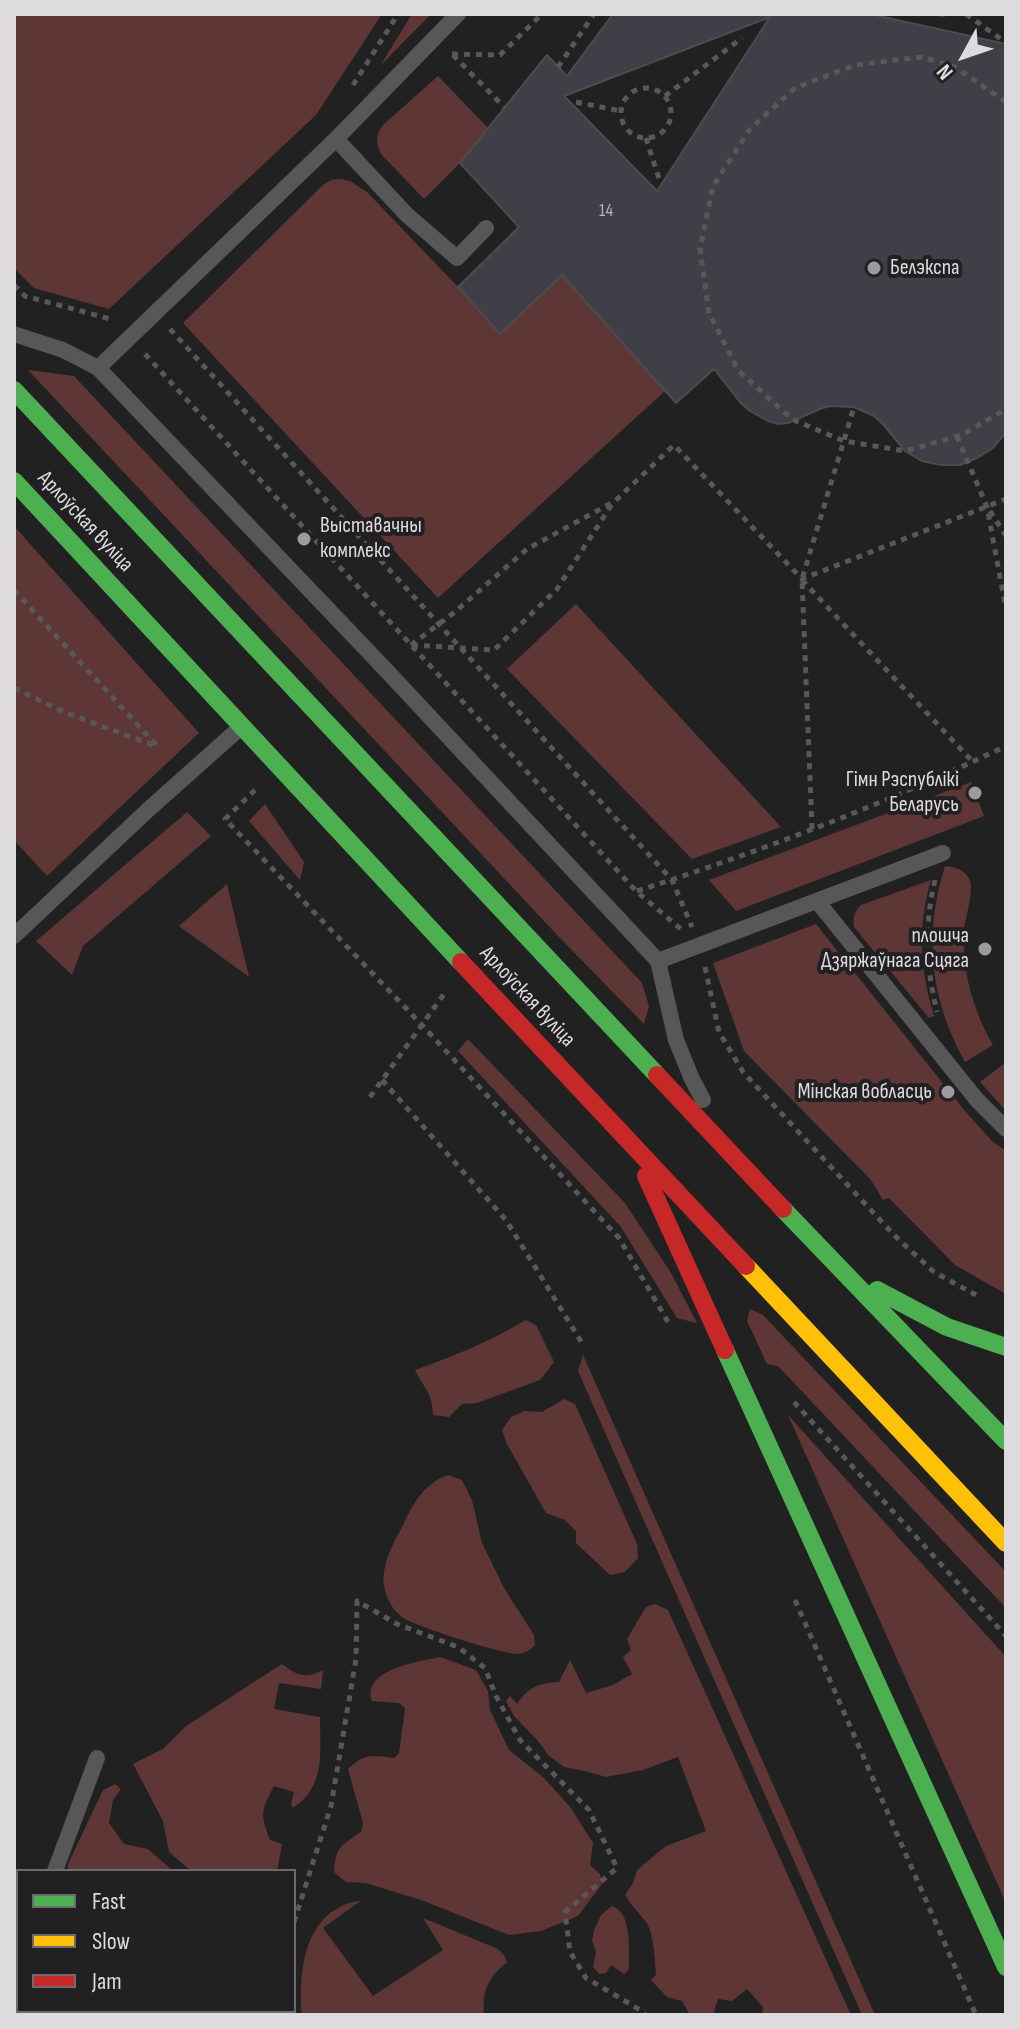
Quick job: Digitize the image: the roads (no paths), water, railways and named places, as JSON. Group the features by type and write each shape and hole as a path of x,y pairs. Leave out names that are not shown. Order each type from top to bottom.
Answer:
{"main road":[{"name":"Арлоўская вуліца","path":"14,390 283,688 1006,1441"},
{"name":"Арлоўская вуліца","path":"14,481 248,720 465,967 1006,1543"},
{"path":"632,1145 1006,1967"},
{"path":"839,1269 947,1327 1006,1347"}],"lane":[{"path":"98,368 336,139 458,14"},
{"path":"336,139 407,215 457,258 486,228"},
{"path":"14,334 63,350 98,368 658,961 676,1040 692,1079 732,1155"},
{"path":"14,936 248,720"},
{"path":"658,961 943,853"},
{"path":"817,901 977,1100 1006,1129"},
{"path":"56,1869 97,1758"}],"place":[{"name":"Белэкспа","path":"874,268"},
{"name":"Выставачны комплекс","path":"304,539"},
{"name":"Гімн Рэспублікі Беларусь","path":"975,793"},
{"name":"плошча Дзяржаўнага Сцяга","path":"985,949"},
{"name":"Мінская вобласць","path":"948,1092"}]}
